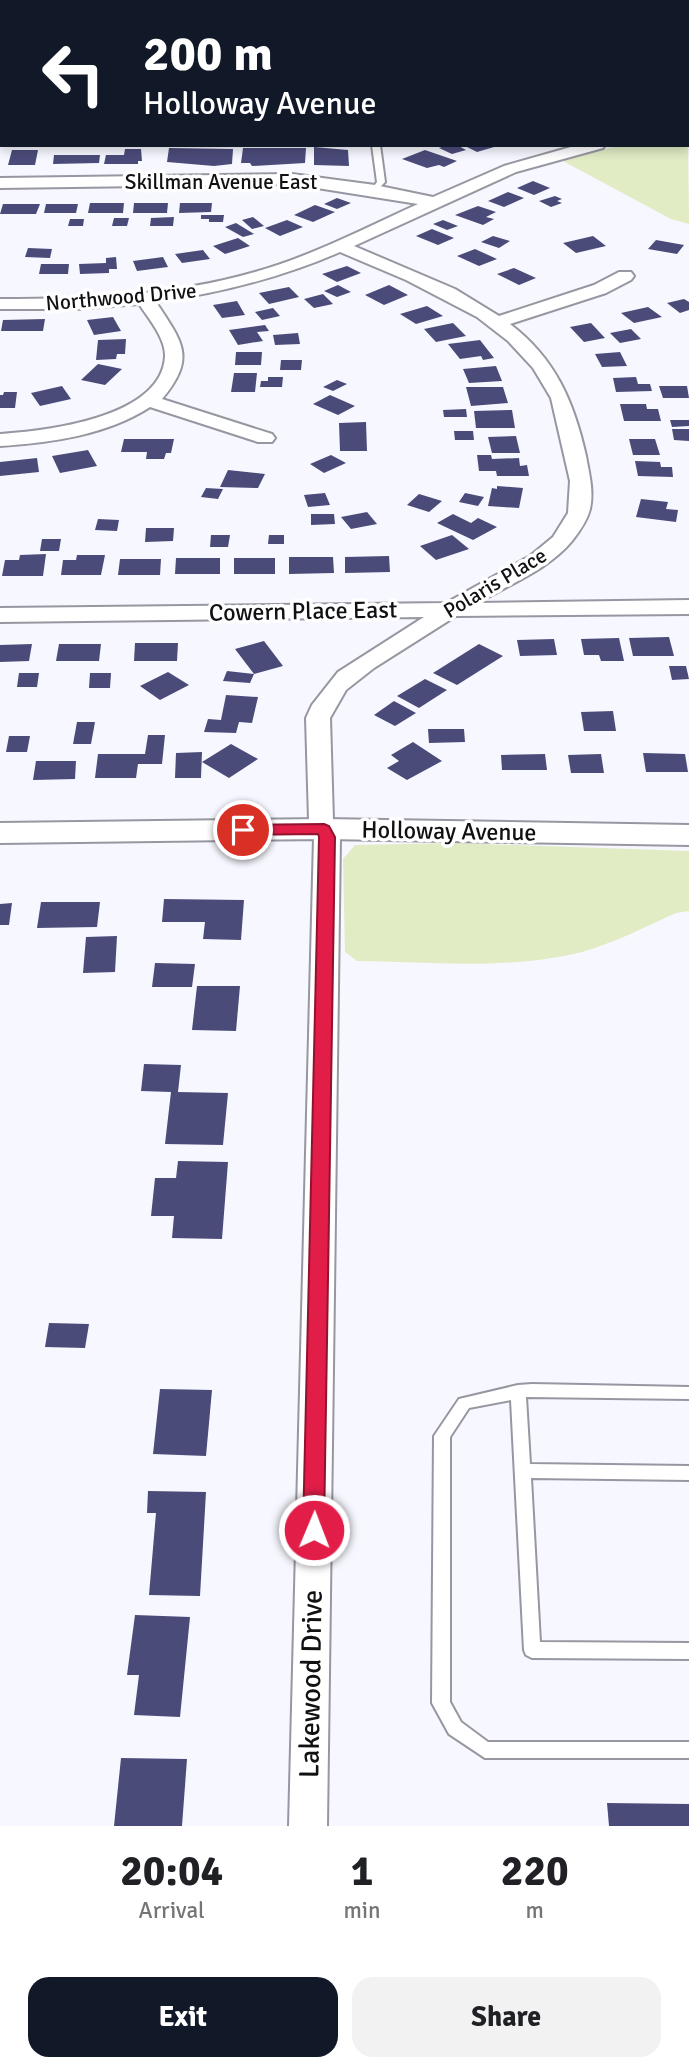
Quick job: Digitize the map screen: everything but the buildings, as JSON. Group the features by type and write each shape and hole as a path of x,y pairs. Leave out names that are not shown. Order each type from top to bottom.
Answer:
{"street":[{"path":"435,202 510,169 590,147"},
{"name":"Skillman Avenue East","path":"0,183 292,180 374,190 435,202"},
{"name":"Northwood Drive","path":"0,303 40,304 145,299 223,285 265,274 339,246 435,202"},
{"name":"Polaris Place","path":"324,829 321,820 318,718 323,702 343,679 450,610 549,552 569,530 580,506 580,487 570,423 559,394 529,351 498,322 438,287 339,246"},
{"path":"498,322 600,289 625,276"},
{"path":"0,440 36,437 85,427 119,415 147,400 161,387 170,374 174,360 173,347 145,299"},
{"path":"147,400 265,438"},
{"name":"Cowern Place East","path":"0,615 689,607"},
{"name":"Holloway Avenue","path":"0,833 324,829 689,835"},
{"name":"Lakewood Drive","path":"308,1826 327,850 324,829"}],"lane":[{"path":"374,190 381,182 376,147"},
{"path":"689,1393 518,1391 464,1403 442,1436 441,1703 455,1728 485,1750 689,1751"},
{"path":"518,1391 532,1650 689,1651"},
{"path":"523,1471 689,1473"}],"green space":[{"path":"613,147 688,147 689,224 671,219 561,160"},
{"path":"455,843 689,851 689,911 676,913 594,948 555,958 470,964 357,961 345,952 343,859 355,845"}],"route":[{"path":"243,830 324,829 327,837 314,1530"}]}
